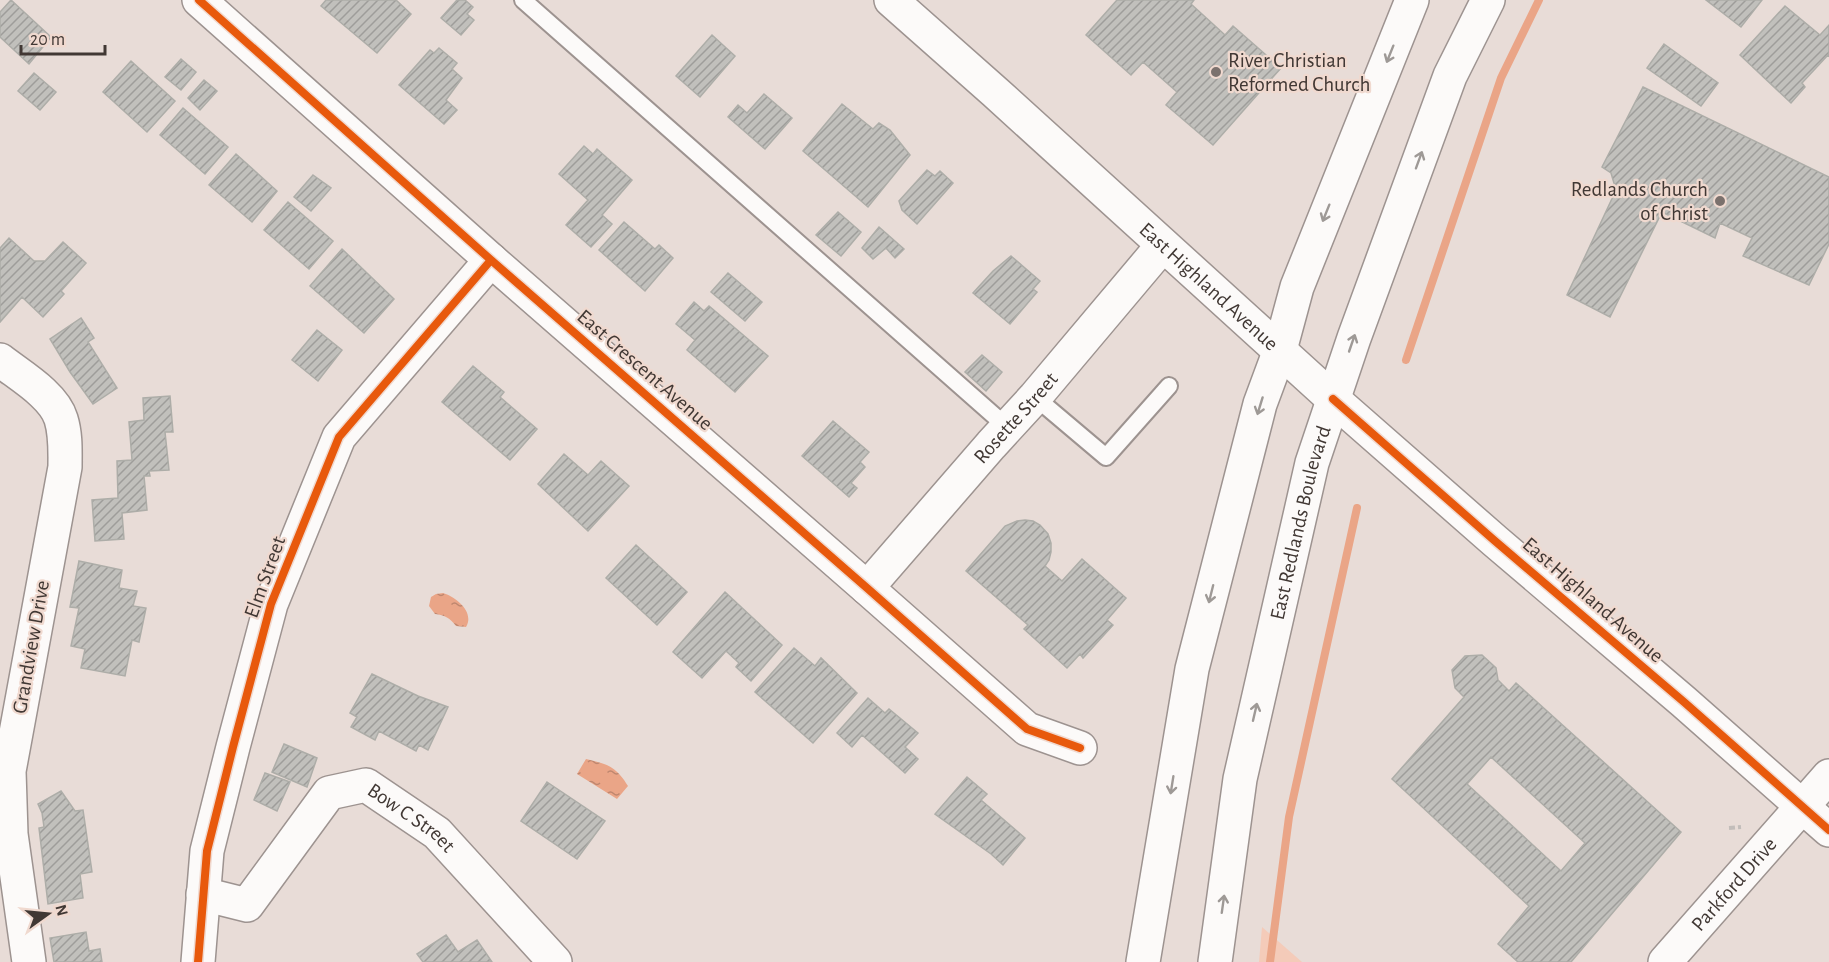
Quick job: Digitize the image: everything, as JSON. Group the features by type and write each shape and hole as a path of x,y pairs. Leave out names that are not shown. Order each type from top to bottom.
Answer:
{"street":[{"name":"East Highland Avenue","path":"891,0 1333,399 1829,830"},
{"path":"1143,962 1192,669 1260,405 1280,351 1297,287 1412,0"},
{"name":"East Redlands Boulevard","path":"1215,962 1240,779 1312,463 1354,338 1450,76 1488,0"},
{"name":"East Crescent Avenue","path":"218,6 491,260 1027,729 1080,748"},
{"name":"Rosette Street","path":"867,588 1035,397 1163,245"},
{"name":"Elm Street","path":"198,962 207,851 271,604 339,437 491,260"},
{"name":"Grandview Drive","path":"0,360 53,403 61,417 65,435 65,467 9,771 11,834 29,962"},
{"name":"Parkford Drive","path":"1665,962 1829,776"},
{"name":"Bow C Street","path":"203,894 247,905 329,793 366,784 436,832 555,962"}],"lane":[{"path":"523,0 1007,427"},
{"path":"1035,397 1106,457 1169,386"}],"path":[{"path":"1729,828 1742,827"}],"shaded area":[{"path":"1262,927 1302,962 1259,962"}],"water":[{"path":"443,593 463,606 468,616 466,627 456,626 447,617 435,614 429,606 431,597"},
{"path":"586,759 610,767 624,779 628,786 617,799 577,774"}],"building":[{"path":"11,0 51,37 29,64 0,37 0,12"},
{"path":"326,0 396,0 411,14 377,53 321,6"},
{"path":"457,0 465,0 473,7 467,14 474,20 461,35 441,18"},
{"name":"River Christian Reformed Church","path":"1117,0 1194,0 1191,4 1225,35 1233,26 1281,68 1213,145 1166,105 1177,92 1143,62 1131,75 1086,35"},
{"path":"1706,0 1762,0 1741,27"},
{"path":"1785,6 1820,35 1829,25 1829,56 1802,83 1805,87 1791,103 1740,55"},
{"path":"712,35 735,56 700,97 676,76"},
{"path":"1664,44 1718,83 1701,106 1647,68"},
{"path":"439,48 457,63 452,69 462,78 446,100 457,110 444,124 399,85 430,50 434,53"},
{"path":"181,59 196,72 181,90 165,77"},
{"path":"131,61 175,101 147,132 103,92"},
{"path":"34,73 56,92 40,110 18,91"},
{"path":"204,80 217,91 200,110 188,98"},
{"name":"Redlands Church of Christ","path":"1643,87 1829,177 1829,244 1809,285 1743,256 1752,238 1720,223 1715,238 1662,212 1610,317 1567,295 1616,190 1611,173 1602,167"},
{"path":"764,94 792,118 765,149 728,117 738,105 747,113"},
{"path":"842,104 873,129 879,123 890,130 910,155 868,207 803,151"},
{"path":"183,108 228,147 205,174 160,135"},
{"path":"584,146 593,154 597,149 632,180 602,215 612,224 591,247 566,225 588,200 559,174"},
{"path":"236,154 277,191 252,222 209,185"},
{"path":"927,170 935,176 940,171 953,183 917,224 902,210 899,201"},
{"path":"313,175 331,188 311,211 294,197"},
{"path":"288,202 333,241 309,269 264,230"},
{"path":"838,212 861,232 841,256 816,235"},
{"path":"624,222 655,249 659,245 673,258 645,291 599,250"},
{"path":"879,227 904,249 895,258 886,248 873,259 862,248"},
{"path":"9,238 34,261 45,261 63,242 86,263 61,291 64,294 43,317 22,297 0,322 0,248"},
{"path":"342,249 394,299 364,333 310,286"},
{"path":"1011,256 1040,281 1033,289 1037,292 1010,324 973,293 993,271"},
{"path":"728,273 762,302 745,321 711,292"},
{"path":"694,302 704,311 709,306 768,356 735,392 687,350 695,340 676,324"},
{"path":"81,318 94,338 88,342 117,388 93,404 50,339"},
{"path":"317,330 342,350 318,381 292,360"},
{"path":"982,355 1002,372 986,391 965,372"},
{"path":"473,366 504,392 500,397 537,429 510,460 442,402"},
{"path":"170,396 173,432 165,432 169,470 149,471 150,476 144,476 147,510 122,513 124,539 95,541 92,500 118,498 117,461 132,460 129,422 144,420 143,398"},
{"path":"833,421 869,452 860,462 865,467 851,483 857,488 849,497 802,456"},
{"path":"564,454 588,475 601,461 629,486 588,531 538,484"},
{"path":"1025,520 1040,525 1048,534 1051,552 1045,566 1062,581 1082,559 1126,598 1107,620 1113,625 1083,658 1080,654 1067,668 1024,629 1028,625 966,571 1005,526"},
{"path":"636,545 687,592 657,625 606,578"},
{"path":"79,561 122,570 119,588 137,591 133,606 146,608 139,642 132,640 125,676 81,668 85,649 71,646 79,608 70,607"},
{"path":"725,592 782,645 751,681 736,667 739,663 726,651 702,678 673,652"},
{"path":"794,648 815,666 821,658 857,693 813,743 755,692"},
{"path":"1482,655 1496,668 1498,680 1509,691 1516,683 1681,832 1571,962 1518,962 1498,944 1529,906 1392,779 1464,697 1455,688 1452,670 1465,656","holes":["1491,757 1585,843 1561,871 1467,784"]},
{"path":"372,674 418,696 448,707 428,750 419,745 416,751 379,731 375,740 351,727 357,717 350,713"},
{"path":"868,698 885,713 889,709 918,733 905,747 918,759 905,773 862,735 852,747 837,733"},
{"path":"284,744 317,758 307,787 272,772"},
{"path":"265,773 290,782 277,811 254,800"},
{"path":"967,777 987,794 981,800 1025,838 1003,865 935,814"},
{"path":"547,782 605,821 577,859 521,821"},
{"path":"61,791 75,811 83,810 92,872 80,874 83,898 48,904 39,828 44,827 38,804"},
{"path":"86,932 89,951 100,949 102,962 54,962 50,938"},
{"path":"446,935 458,952 477,940 492,962 423,962 417,954"}],"waterway":[{"path":"1406,360 1501,78 1539,0"},
{"path":"1270,962 1289,817 1357,508"}],"cycle path":[{"path":"199,0 491,260 1027,729 1080,748"},
{"path":"198,962 207,851 271,604 339,437 491,260"},
{"path":"1333,399 1829,830"}],"place":[{"name":"River Christian Reformed Church","path":"1216,72"},
{"name":"Redlands Church of Christ","path":"1720,201"}]}
